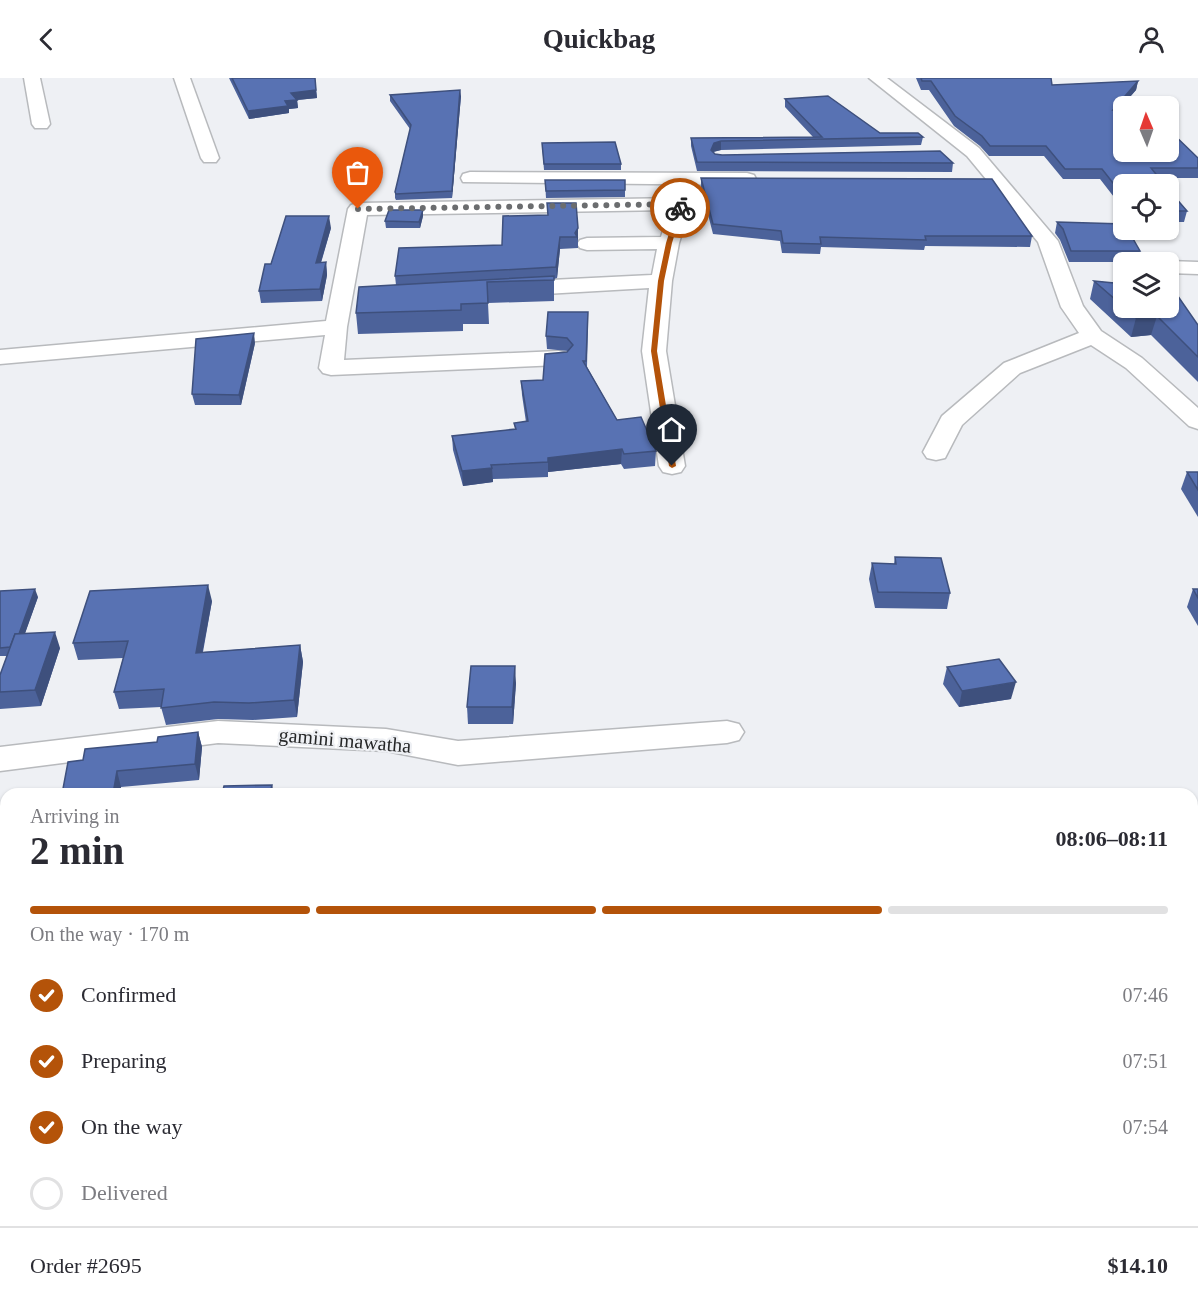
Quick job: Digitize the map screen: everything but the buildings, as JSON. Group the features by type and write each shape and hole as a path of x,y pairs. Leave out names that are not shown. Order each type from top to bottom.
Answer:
{"street":[{"path":"32,78 41,124"},
{"path":"182,78 210,158"},
{"path":"878,78 973,152 1048,241 1072,307 1093,336 1134,363 1198,421"},
{"path":"950,153 973,152"},
{"path":"470,178 769,179"},
{"path":"973,180 997,180"},
{"path":"559,358 332,368 336,327 358,209 681,204 669,243 661,281 654,351 672,466"},
{"path":"587,244 669,243"},
{"path":"1179,267 1198,268"},
{"path":"492,290 661,281"},
{"path":"341,300 364,298"},
{"path":"0,357 336,327"},
{"path":"936,452 951,421 1012,368 1093,336"},
{"name":"gamini mawatha","path":"0,759 218,732 386,740 458,753 727,732"}],"way so far":[{"path":"358,209 681,204 680,208"}],"route":[{"path":"672,466 654,351 661,281 669,243 680,208"}]}
